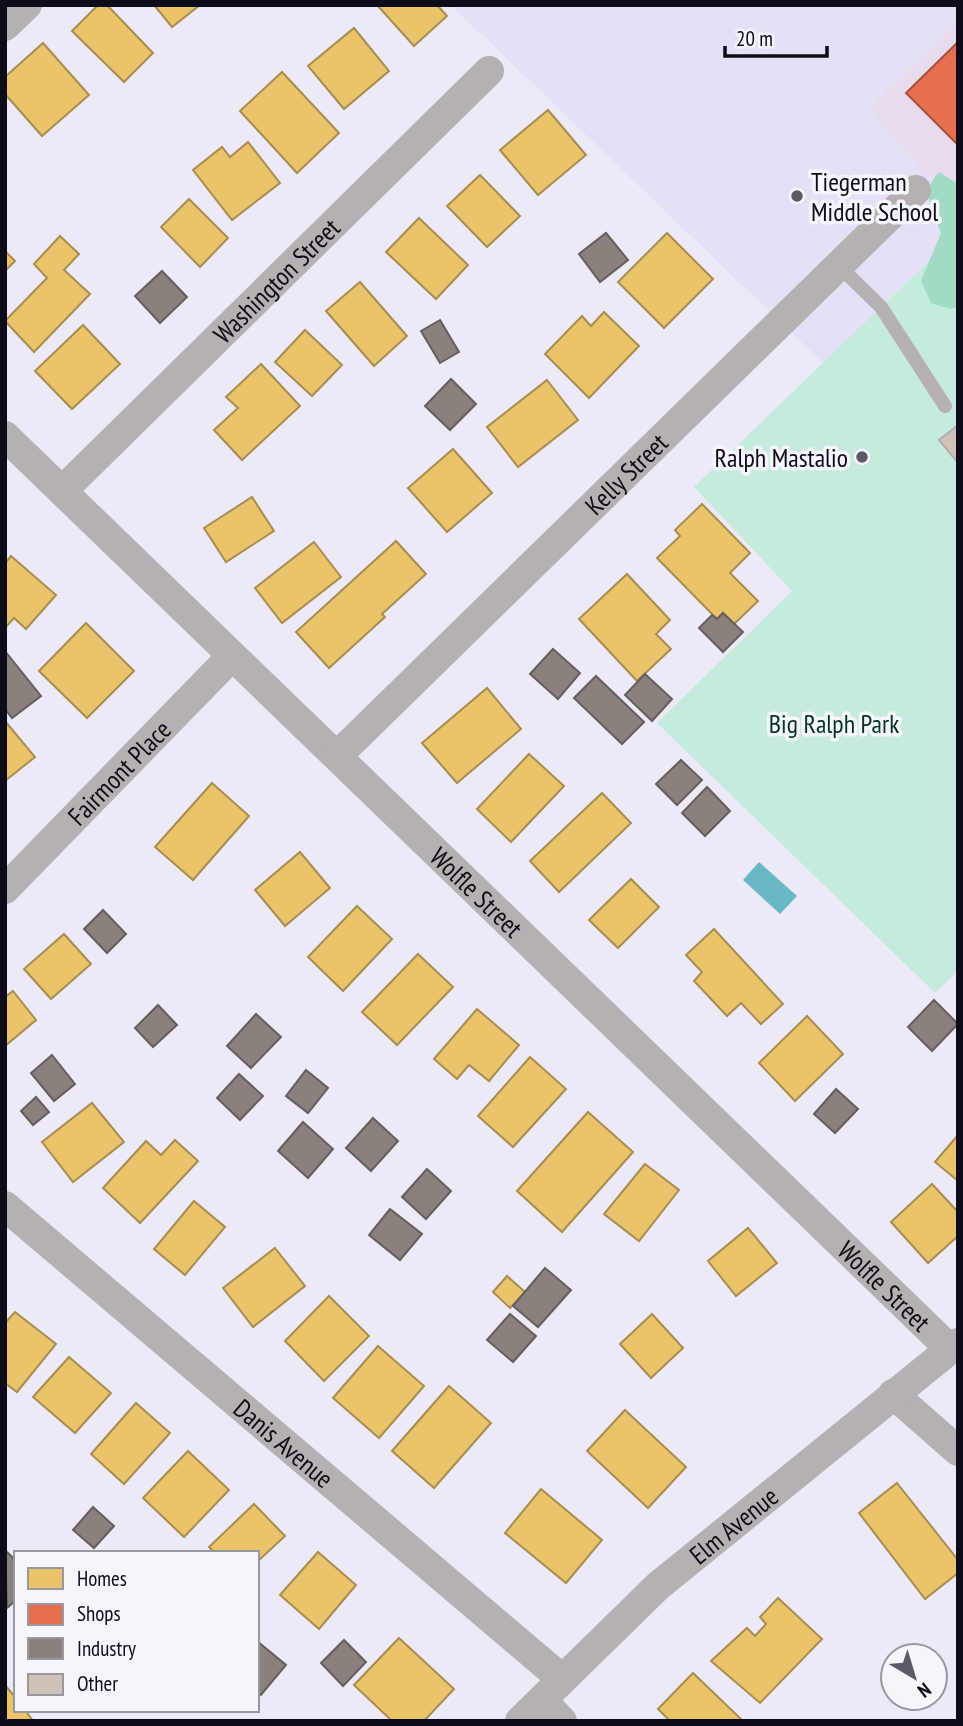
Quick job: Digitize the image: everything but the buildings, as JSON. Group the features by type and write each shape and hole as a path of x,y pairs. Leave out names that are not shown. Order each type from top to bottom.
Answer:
{"street":[{"path":"5,26 27,5"},
{"name":"Washington Street","path":"63,491 489,72"},
{"name":"Kelly Street","path":"337,756 916,190"},
{"name":"Wolfle Street","path":"5,436 954,1346"},
{"name":"Fairmont Place","path":"5,889 232,656"},
{"name":"Danis Avenue","path":"5,1206 552,1690 562,1721"},
{"name":"Elm Avenue","path":"520,1721 658,1586 954,1346"},
{"path":"893,1394 958,1451"}],"lane":[{"path":"838,265 881,307 945,406"}],"shaded area":[{"name":"Tiegerman Middle School","path":"451,5 958,5 958,21 868,109 958,211 958,233 823,363"},
{"path":"958,21 958,184 939,172 931,180 868,109"}],"green space":[{"path":"939,172 958,184 958,307 950,309 931,303 921,281 941,233 929,194 933,180"},
{"name":"Big Ralph Park","path":"958,233 958,971 935,993 657,723 792,591 694,487"}],"water":[{"path":"759,862 797,896 780,914 743,880"}],"place":[{"name":"Tiegerman Middle School","path":"797,196"},
{"name":"Ralph Mastalio","path":"862,457"}]}
